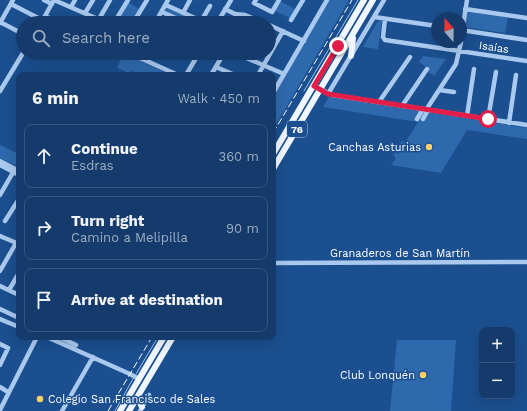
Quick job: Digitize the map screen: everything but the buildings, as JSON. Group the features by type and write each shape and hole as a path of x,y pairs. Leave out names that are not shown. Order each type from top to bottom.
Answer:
{"main road":[{"name":"76","path":"276,149 364,0"},
{"name":"76","path":"276,164 374,0"},
{"path":"351,56 353,34"},
{"path":"120,411 136,377 162,340"},
{"path":"129,411 171,340"},
{"path":"137,397 141,409"}],"street":[{"path":"44,0 53,1 92,16"},
{"path":"71,7 75,0"},
{"path":"85,13 93,0"},
{"path":"101,16 110,0"},
{"path":"118,16 128,0"},
{"path":"137,16 147,0"},
{"path":"159,16 168,0"},
{"path":"183,13 190,0"},
{"path":"221,16 231,0"},
{"path":"255,2 272,12 279,0"},
{"path":"291,20 303,0"},
{"path":"328,94 384,0"},
{"path":"465,12 467,0"},
{"path":"45,16 53,1"},
{"path":"276,88 304,41 325,1"},
{"path":"16,30 0,22 12,2 36,16"},
{"path":"166,5 189,16"},
{"path":"204,16 210,6"},
{"path":"225,9 236,14 245,15"},
{"path":"465,9 527,18"},
{"path":"162,12 171,16"},
{"path":"374,17 431,25"},
{"name":"Isaías","path":"385,19 384,40 527,61"},
{"path":"276,28 304,41"},
{"path":"276,40 283,31"},
{"path":"467,31 527,40"},
{"path":"422,120 426,110 454,67 459,48"},
{"path":"379,102 410,57"},
{"path":"0,91 19,60"},
{"path":"145,60 171,72"},
{"path":"188,72 196,60"},
{"path":"214,72 220,60"},
{"path":"251,60 284,74"},
{"path":"260,72 266,60"},
{"path":"216,67 228,72"},
{"path":"402,106 427,69"},
{"path":"467,116 474,69"},
{"path":"488,119 496,72"},
{"path":"509,122 516,75"},
{"path":"314,86 328,94 527,125"},
{"path":"439,90 454,92"},
{"path":"417,119 426,110"},
{"path":"0,161 16,171"},
{"path":"0,166 16,171"},
{"path":"0,195 16,171"},
{"path":"5,222 16,204"},
{"path":"0,236 16,242"},
{"path":"0,271 16,246"},
{"name":"Granaderos de San Martín","path":"276,263 527,262"},
{"path":"9,290 16,278"},
{"path":"0,286 16,294"},
{"path":"0,309 16,317"},
{"path":"0,319 16,327"},
{"path":"0,410 35,340"},
{"path":"54,340 136,377"},
{"path":"62,340 65,345"},
{"path":"66,340 76,345"},
{"path":"0,344 8,348 0,365"},
{"path":"62,411 93,357"},
{"path":"0,387 8,392"},
{"path":"141,409 149,395"}],"shaded area":[{"path":"329,0 349,0 276,125 276,91"},
{"path":"280,1 295,9 290,18 275,11"},
{"path":"128,2 139,9 135,16 120,16"},
{"path":"167,7 188,16 174,16 165,12 164,8"},
{"path":"467,12 508,17 505,33 467,27"},
{"path":"378,21 382,21 378,49 363,47"},
{"path":"423,56 446,59 434,76 428,72 429,69 419,62"},
{"path":"121,60 139,60 165,72 127,72 117,68"},
{"path":"329,97 527,128 527,139 467,130 441,173 391,165 396,158 393,155 396,152 398,154 399,153 396,150 399,147 402,149 403,147 399,144 402,141 405,143 418,122 323,107"},
{"path":"0,145 16,153 16,166 0,158"},
{"name":"Club Lonquén","path":"397,340 456,340 451,411 390,411"}],"waterway":[{"path":"304,91 358,0"},
{"path":"136,374 156,340"},
{"path":"115,411 134,377"}],"railway":[{"path":"276,128 352,0"},
{"path":"108,411 150,340"}],"place":[{"name":"Canchas Asturias","path":"429,147"},
{"name":"Club Lonquén","path":"423,375"},
{"name":"Colegio San Francisco de Sales","path":"40,399"}],"route":[{"path":"338,46 314,86 328,94 488,119"}]}
